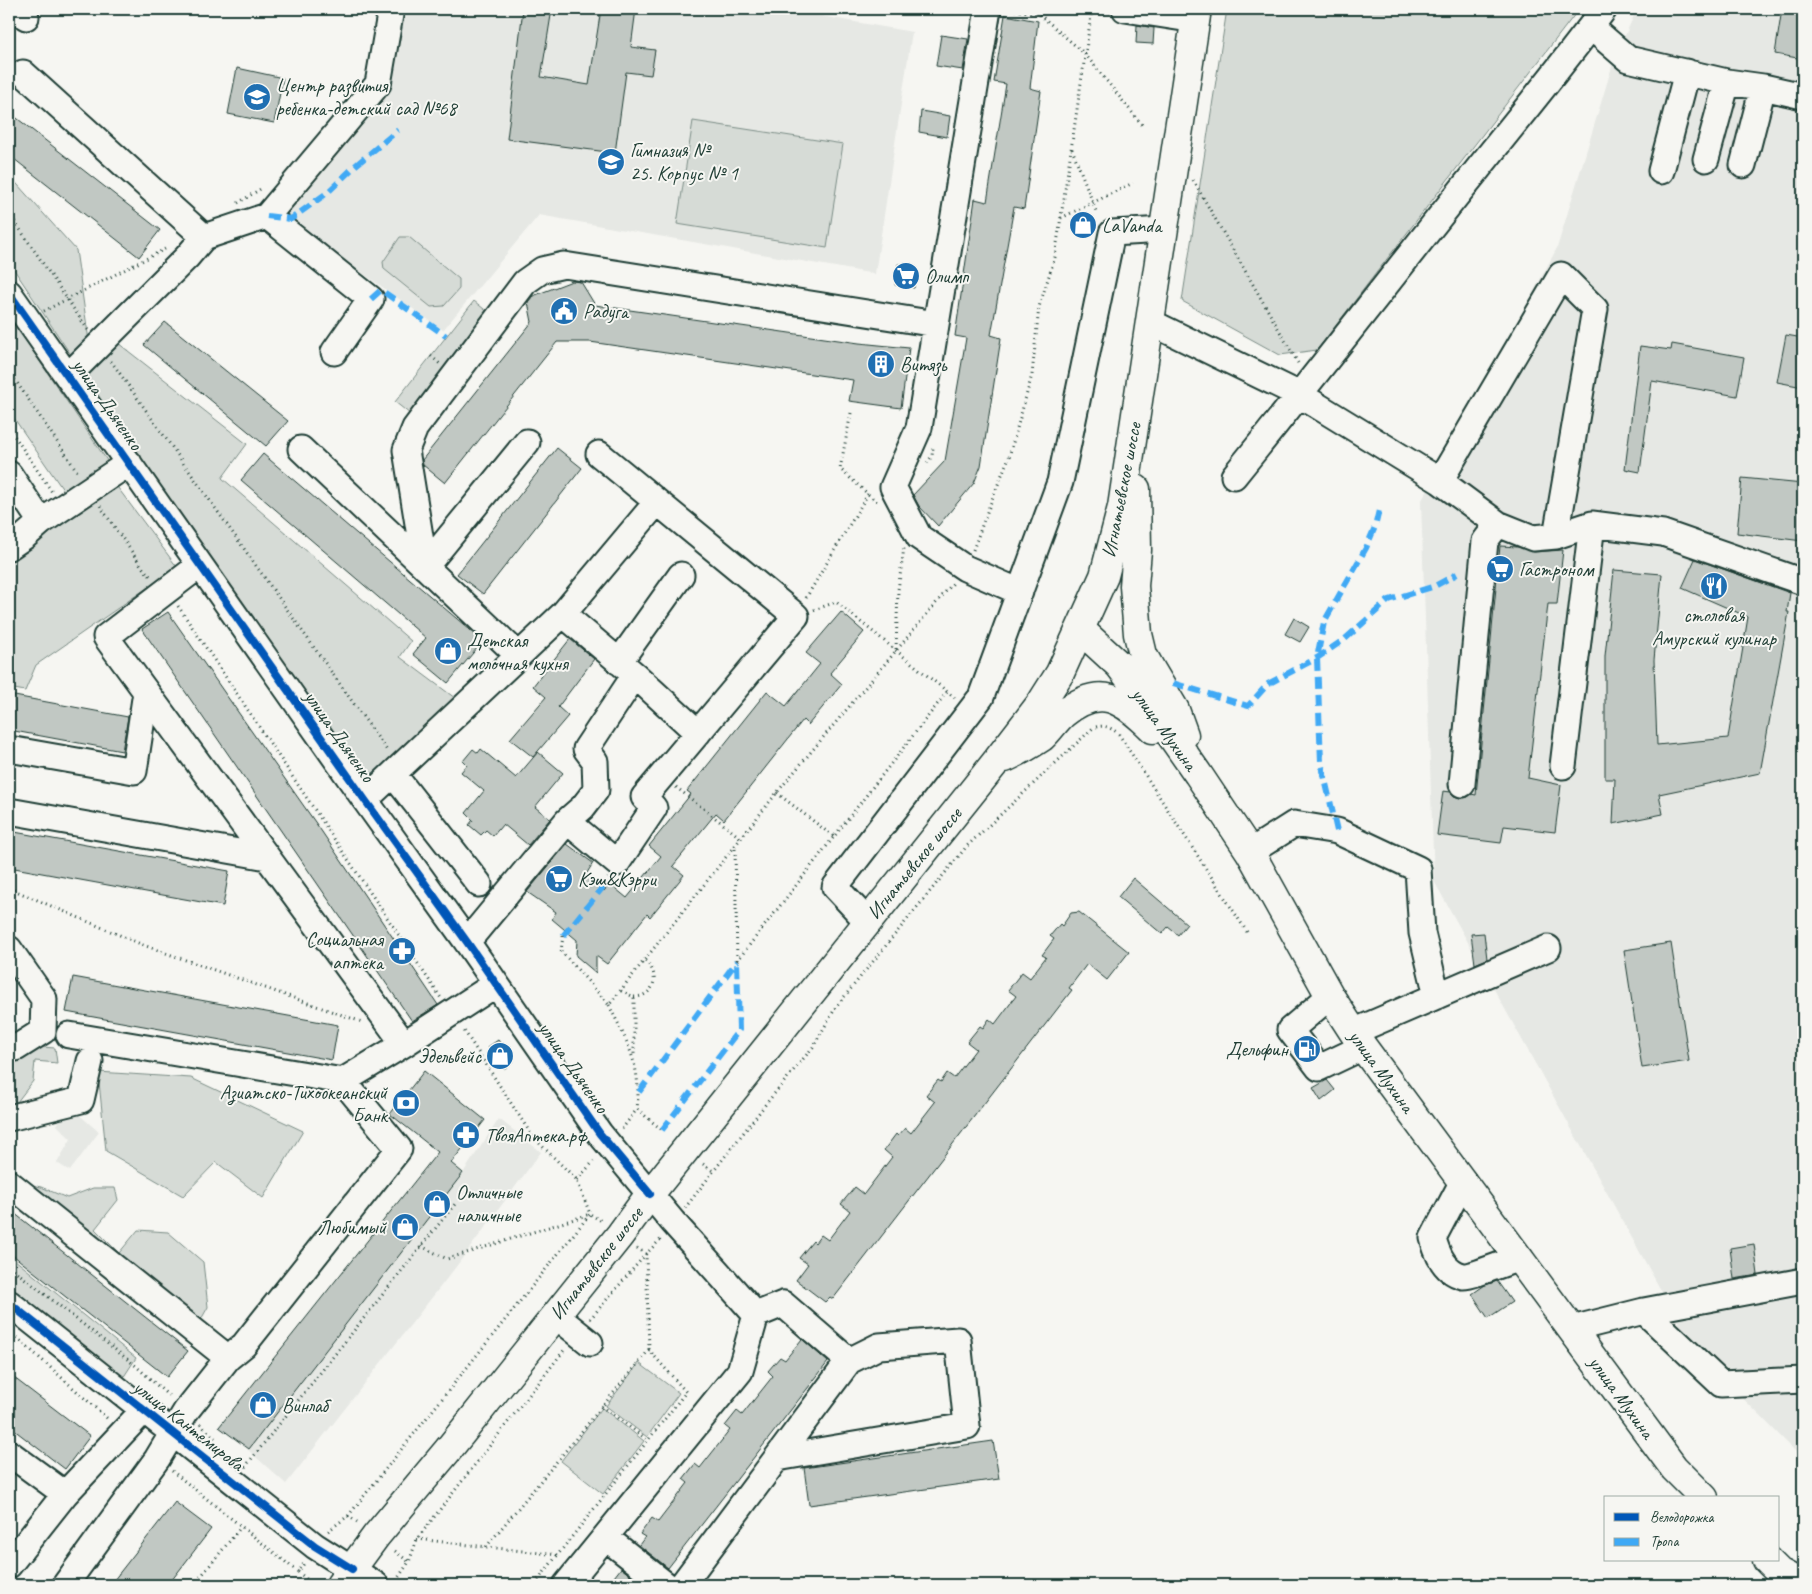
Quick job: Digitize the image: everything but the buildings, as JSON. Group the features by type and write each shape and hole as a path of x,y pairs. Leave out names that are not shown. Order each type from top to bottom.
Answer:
{"main road":[{"name":"Игнатьевское шоссе","path":"336,1580 376,1536 448,1450 620,1235 650,1194 995,762 1041,702 1060,673 1104,576 1122,507 1196,14"},
{"path":"1136,414 1137,550 1134,586 1138,634 1143,655 1175,710 1198,774"},
{"name":"улица Мухина","path":"1080,630 1119,666 1149,704 1198,774 1250,852 1330,996 1358,1040 1674,1468 1702,1496"},
{"path":"995,762 1022,750 1043,736 1079,702 1092,697 1108,698 1122,702 1138,714 1198,774"},
{"path":"1778,1572 1803,1585"}],"street":[{"path":"200,232 267,216 378,84 391,9"},
{"path":"988,9 919,428 893,487 919,537 965,568 1020,592"},
{"path":"1125,9 1196,14"},
{"path":"1234,476 1570,55 1597,18 1628,59 1727,82 1763,87 1803,96"},
{"path":"1661,171 1687,72"},
{"path":"23,73 200,232"},
{"path":"1706,159 1727,82"},
{"path":"1743,165 1763,87"},
{"path":"267,216 374,302 334,352"},
{"path":"867,921 835,887 981,697 1060,482 1112,234 1164,230"},
{"path":"68,376 187,258 200,232"},
{"path":"425,566 406,450 415,428 525,282 542,270 564,265 936,324"},
{"path":"1440,481 1561,275 1595,309 1556,536"},
{"name":"улица Дьяченко","path":"9,293 365,800 468,942 600,1134 673,1222 756,1315"},
{"path":"1150,322 1305,389 1440,481 1498,524 1533,538 1556,536 1592,524 1663,533 1803,582"},
{"path":"425,566 527,442"},
{"path":"302,450 518,655"},
{"path":"568,821 617,862 654,808 644,797 796,616 599,454"},
{"path":"9,547 41,522 129,463"},
{"path":"9,474 41,522"},
{"path":"365,800 392,765 563,614 657,502"},
{"path":"1462,784 1485,541 1498,524"},
{"path":"1563,766 1592,524"},
{"path":"200,566 106,636 404,1044"},
{"path":"468,942 596,790 595,762 586,749 627,668 681,575"},
{"path":"563,614 627,668 698,733"},
{"path":"9,749 134,771 146,692"},
{"path":"392,765 479,884"},
{"path":"9,812 267,857"},
{"path":"1250,852 1294,824 1337,831 1418,869 1422,933 1437,996"},
{"path":"1330,996 1290,1030 1319,1068 1358,1040 1437,996 1548,948"},
{"path":"9,949 44,999 44,1031 16,1048 9,1046"},
{"path":"69,1035 343,1080 404,1044 496,984"},
{"path":"9,1118 81,1100 90,1061"},
{"path":"65,1585 157,1459 186,1411 228,1358 244,1345 399,1149 343,1080"},
{"path":"1463,1181 1433,1238 1436,1252 1444,1264 1452,1272 1465,1276 1520,1258"},
{"path":"9,1183 228,1358"},
{"path":"1572,1329 1644,1311 1803,1281"},
{"name":"улица Кантемирова","path":"9,1303 315,1546 336,1580 385,1584"},
{"path":"566,1585 740,1371 756,1315 783,1304 849,1362"},
{"path":"1644,1311 1721,1384 1803,1380"},
{"path":"555,1315 584,1338"},
{"path":"682,1585 777,1458 849,1362 879,1346 958,1340 967,1426 777,1458"},
{"path":"9,1565 65,1494 143,1411"},
{"path":"9,1454 65,1494"},
{"path":"605,1537 666,1585"}],"path":[{"path":"1010,9 1039,14 1085,54 1143,126"},
{"path":"609,1005 777,793 965,568 971,556 1009,457 1032,375 1039,307 1055,257 1092,9"},
{"path":"1071,148 1096,211"},
{"path":"1192,177 1305,389"},
{"path":"1061,218 1133,183"},
{"path":"230,208 264,187"},
{"path":"9,213 67,300 392,765"},
{"path":"27,319 200,232"},
{"path":"840,470 851,414"},
{"path":"9,428 63,508"},
{"path":"796,616 868,494"},
{"path":"896,650 898,590 905,540"},
{"path":"836,602 971,711"},
{"path":"735,848 737,961 947,692"},
{"path":"685,1208 813,1047 836,1007 967,846 1093,728 1100,725 1108,726 1118,733 1247,932"},
{"path":"662,776 742,839"},
{"path":"777,793 834,837"},
{"path":"9,888 143,945 370,1025"},
{"path":"563,936 561,951 609,1005 634,1057"},
{"path":"621,991 634,997 644,996 649,992 654,982 654,971 645,961"},
{"path":"621,1130 637,1110 639,1092 634,1057 634,997"},
{"path":"637,1110 662,1130"},
{"path":"577,1180 594,1161"},
{"path":"703,1164 713,1171"},
{"path":"421,1246 448,1259 590,1214 605,1223"},
{"path":"385,1584 409,1562 416,1539 584,1338 646,1254 665,1235"},
{"path":"636,1247 646,1254"},
{"path":"534,1585 686,1392 649,1350 646,1254"},
{"path":"486,1547 649,1350"},
{"path":"601,1406 649,1441"},
{"path":"322,1536 348,1516 357,1522"},
{"path":"194,1585 241,1528"},
{"path":"416,1539 558,1555"},
{"path":"395,1551 409,1562"},
{"path":"298,1572 336,1580"}],"shaded area":[{"name":"Гимназия № 25. Корпус № 1","path":"394,9 781,9 912,32 875,274 539,215 443,330 354,267 284,214 376,110"},
{"path":"1227,9 1579,9 1317,350 1280,355 1182,301"},
{"path":"1637,9 1803,9 1803,1459 1693,1348 1434,881 1421,502 1557,248 1614,60"},
{"path":"693,121 843,144 827,248 677,224"},
{"path":"9,175 76,250 89,341 71,355 9,262"},
{"path":"400,237 409,237 459,279 459,289 444,306 431,307 384,269 383,262"},
{"path":"474,301 494,317 415,418 395,402"},
{"path":"9,316 112,468 68,497 9,411"},
{"path":"109,336 247,444 222,478 411,641 400,657 459,701 365,800 68,376"},
{"path":"115,484 177,567 36,665 25,691 9,688 9,561"},
{"path":"28,1046 55,1048 57,1063 35,1061 33,1081 17,1102 9,1097 9,1058"},
{"path":"98,1072 191,1078 303,1131 263,1198 216,1162 183,1196 106,1151"},
{"path":"68,1105 99,1132 70,1171 57,1163 71,1139 57,1125"},
{"path":"499,1119 541,1152 455,1268 286,1484 248,1450 463,1173"},
{"path":"17,1182 41,1187 67,1198 93,1188 115,1188 118,1200 95,1229 119,1253 138,1230 168,1232 203,1262 208,1307 189,1341"},
{"path":"9,1255 136,1358 123,1378 9,1289"},
{"path":"639,1363 679,1393 647,1437 606,1406"},
{"path":"602,1408 644,1441 603,1494 561,1461"}],"marked path":[{"path":"267,216 291,219 327,193 356,165 398,130"},
{"path":"371,299 381,290 446,336"},
{"path":"1337,831 1321,762 1317,658 1324,622 1366,548 1375,527 1380,506"},
{"path":"1173,683 1248,706 1268,684 1317,658 1345,639 1389,600 1435,586 1457,574"},
{"path":"563,936 603,887"},
{"path":"639,1092 737,961"},
{"path":"662,1130 739,1030 737,961"}],"cycle path":[{"path":"9,293 467,942 600,1134 650,1194"},
{"path":"9,1303 315,1546 352,1569"}],"place":[{"name":"Центр развития ребенка-детский сад №68","path":"257,97"},
{"name":"Гимназия № 25. Корпус № 1","path":"611,162"},
{"name":"LaVanda","path":"1083,225"},
{"name":"Олимп","path":"906,276"},
{"name":"Радуга","path":"564,311"},
{"name":"Витязь","path":"881,364"},
{"name":"Гастроном","path":"1500,569"},
{"name":"столовая Амурский кулинар","path":"1714,586"},
{"name":"Детская молочная кухня","path":"448,651"},
{"name":"Кэш&Кэрри","path":"559,879"},
{"name":"Социальная аптека","path":"402,951"},
{"name":"Дельфин","path":"1307,1049"},
{"name":"Эдельвейс","path":"500,1056"},
{"name":"Азиатско-Тихоокеанский Банк","path":"406,1103"},
{"name":"ТвояАптека.рф","path":"466,1135"},
{"name":"Отличные наличные","path":"437,1204"},
{"name":"Любимый","path":"405,1227"},
{"name":"Винлаб","path":"263,1405"}]}
